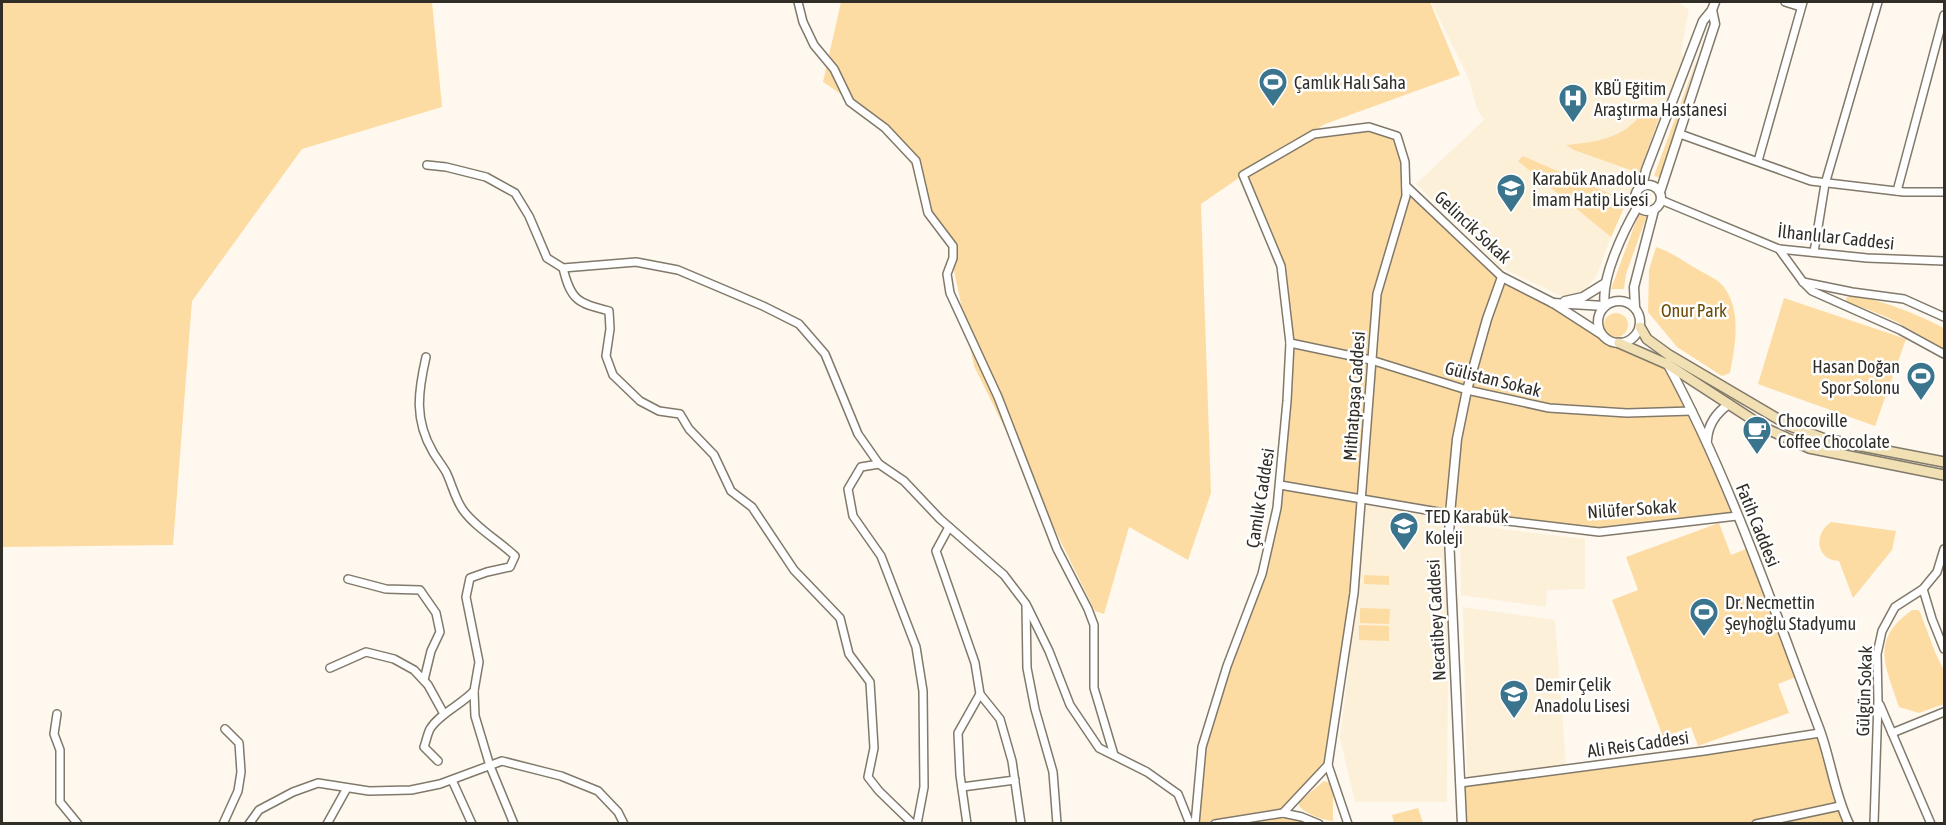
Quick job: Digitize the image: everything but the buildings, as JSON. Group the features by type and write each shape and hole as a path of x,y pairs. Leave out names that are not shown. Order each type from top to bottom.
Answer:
{"main road":[{"path":"1640,327 1647,339 1657,348 1776,420 1802,432 1825,439 1944,462"},
{"path":"1619,343 1667,364 1767,429 1809,448 1944,475"}],"street":[{"path":"798,2 802,22 814,45 834,69 850,102 885,128 916,161 928,213 953,246 953,258 947,274 950,293 998,397 1057,549 1094,625 1094,688 1114,755"},
{"path":"1758,161 1802,4 1785,2"},
{"path":"1814,252 1825,184 1878,2"},
{"path":"1635,307 1622,300 1615,300 1605,306 1597,320 1601,334 1612,342 1619,343 1632,339 1640,327 1641,320 1635,307 1634,287 1654,210 1661,196 1715,24 1714,6"},
{"path":"1654,210 1643,210 1638,206 1635,195 1642,186 1703,21 1714,6"},
{"path":"1897,191 1944,15"},
{"name":"Mithatpaşa Caddesi","path":"1244,175 1314,134 1369,127 1396,136 1405,162 1406,196 1377,294 1354,593 1328,765 1348,824"},
{"path":"1680,134 1811,181 1897,191 1944,192"},
{"path":"427,165 446,167 486,177 515,193 529,216 547,258 563,268 636,262 678,270 752,301 799,324 825,354 858,434 879,464 904,481 949,527 1004,575 1026,604 1049,651 1070,705 1099,748 1147,772 1178,794 1190,824"},
{"name":"Çamlık Caddesi","path":"1196,824 1202,747 1227,666 1263,574 1280,485 1290,343 1281,266 1244,175"},
{"name":"Gelincik Sokak","path":"1406,186 1502,277 1553,303 1601,334"},
{"path":"1642,186 1654,186 1661,196"},
{"name":"İlhanlılar Caddesi","path":"1661,196 1779,249 1867,258 1944,261"},
{"path":"1605,306 1604,284 1628,224 1638,206"},
{"path":"1779,249 1812,291 1908,334 1944,354"},
{"path":"563,268 568,288 583,304 609,311 610,329 606,356 613,375 640,401 659,411 680,414 689,429 714,455 731,491 752,507 794,570 840,618 849,654 870,682 873,748 868,777 913,824"},
{"name":"Necatibey Caddesi","path":"1462,824 1449,537 1450,514 1457,439 1467,390 1487,319 1502,277"},
{"path":"1803,282 1904,299 1944,317"},
{"path":"1553,303 1583,297 1604,284"},
{"path":"1553,303 1605,306"},
{"name":"Gülistan Sokak","path":"1290,343 1371,360 1467,390 1549,408 1627,413 1692,411"},
{"name":"Fatih Caddesi","path":"1657,348 1692,411 1737,516 1820,733 1840,806 1849,824"},
{"path":"426,357 418,392 420,416 431,450 446,472 462,509 482,530 499,541 515,556 510,567 470,578 466,597 479,662 474,691 475,716 490,766 514,824"},
{"path":"1707,444 1712,421 1721,410 1730,404"},
{"path":"879,464 861,467 848,489 853,516 881,556 916,647 923,691 924,755 924,787 917,824"},
{"name":"Nilüfer Sokak","path":"1280,485 1450,514 1599,532 1737,516"},
{"path":"949,527 936,551 975,663 980,694 1000,719 1012,761 1021,824"},
{"name":"Gülgün Sokak","path":"1874,824 1878,701 1877,654 1882,631 1895,607 1923,589 1937,572 1944,549"},
{"path":"348,579 386,589 420,590 436,613 440,632 431,651 424,680"},
{"path":"1923,589 1944,649"},
{"path":"1026,604 1028,668 1035,709 1053,772 1057,824"},
{"path":"330,668 366,652 394,659 414,670 424,680 437,698 444,714"},
{"path":"438,761 424,747 431,729 444,714 462,704 474,691"},
{"path":"967,824 958,733 980,694"},
{"path":"1878,701 1931,824"},
{"path":"1892,733 1944,712"},
{"path":"57,714 54,734 60,750 60,802 78,824"},
{"path":"223,824 238,791 240,772 239,743 225,729"},
{"name":"Ali Reis Caddesi","path":"1460,783 1704,751 1820,733"},
{"path":"249,824 259,810 293,792 318,783 369,791 411,790 452,780 502,761 561,776 598,790 618,812 624,824"},
{"path":"1283,813 1328,765"},
{"path":"452,780 472,824"},
{"path":"962,787 1015,780"},
{"path":"327,824 347,788"},
{"path":"1756,824 1840,806"},
{"path":"1215,824 1283,813 1319,824"}],"shaded area":[{"name":"KBÜ Eğitim Araştırma Hastanesi","path":"1431,2 1676,2 1689,9 1681,52 1686,63 1596,277 1584,291 1577,295 1563,297 1500,267 1416,184 1484,120 1477,109 1468,77"},
{"path":"1361,499 1450,514 1452,591 1448,670 1447,802 1355,802 1340,738 1348,673"},
{"path":"1460,524 1585,539 1585,589 1547,590 1546,607 1461,595"},
{"name":"Demir Çelik Anadolu Lisesi","path":"1463,607 1555,620 1566,765 1467,777"}],"green space":[{"path":"2,2 432,2 442,107 302,149 192,301 173,545 2,547"},
{"path":"841,2 1430,2 1460,75 1325,124 1265,161 1314,134 1369,127 1397,136 1405,162 1406,186 1502,277 1612,342 1667,364 1737,516 1599,532 1362,499 1354,593 1328,765 1283,813 1319,823 1195,823 1202,747 1263,574 1277,508 1290,343 1281,266 1243,175 1201,204 1211,493 1188,560 1129,527 1104,614 1095,611 974,366 947,237 926,202 911,164 887,125 823,82"},
{"path":"1698,56 1660,178 1654,176"},
{"path":"1652,110 1660,115 1639,173 1574,150 1566,145 1612,136 1626,129 1641,115"},
{"path":"1523,156 1627,201 1611,237 1518,161"},
{"path":"1639,213 1647,215 1626,274 1624,289 1611,289"},
{"name":"Onur Park","path":"1656,247 1711,277 1724,287 1730,297 1736,329 1730,373 1722,376 1677,347 1648,312 1649,270"},
{"path":"1850,296 1886,304 1944,328 1944,350 1889,318 1847,303 1846,298"},
{"path":"1784,298 1906,339 1875,426 1758,384"},
{"path":"1616,313 1624,317 1628,325 1624,333 1616,337 1608,333 1604,325 1608,317"},
{"path":"1831,522 1896,531 1892,550 1853,598 1839,561 1831,560 1820,546 1821,533"},
{"name":"Dr. Necmettin Şeyhoğlu Stadyumu","path":"1719,523 1731,555 1748,548 1796,677 1778,684 1789,713 1698,746 1691,727 1663,737 1612,600 1638,590 1626,557"},
{"path":"1364,575 1389,576 1389,585 1364,584"},
{"path":"1360,608 1390,609 1389,624 1360,623"},
{"path":"1912,610 1920,612 1944,671 1944,704 1919,713 1899,707 1884,654 1890,632"},
{"path":"1359,625 1389,626 1389,641 1359,640"},
{"path":"1820,733 1849,823 1462,823 1460,783"},
{"path":"1324,781 1330,783 1333,793 1333,821 1314,816 1299,806 1299,802"},
{"path":"1418,808 1423,823 1394,823 1392,815"}],"place":[{"name":"Çamlık Halı Saha","path":"1273,108"},
{"name":"KBÜ Eğitim Araştırma Hastanesi","path":"1573,124"},
{"name":"Karabük Anadolu İmam Hatip Lisesi","path":"1511,214"},
{"name":"Hasan Doğan Spor Solonu","path":"1921,402"},
{"name":"Chocoville Coffee Chocolate","path":"1757,456"},
{"name":"TED Karabük Koleji","path":"1404,552"},
{"name":"Dr. Necmettin Şeyhoğlu Stadyumu","path":"1704,638"},
{"name":"Demir Çelik Anadolu Lisesi","path":"1514,720"}]}
